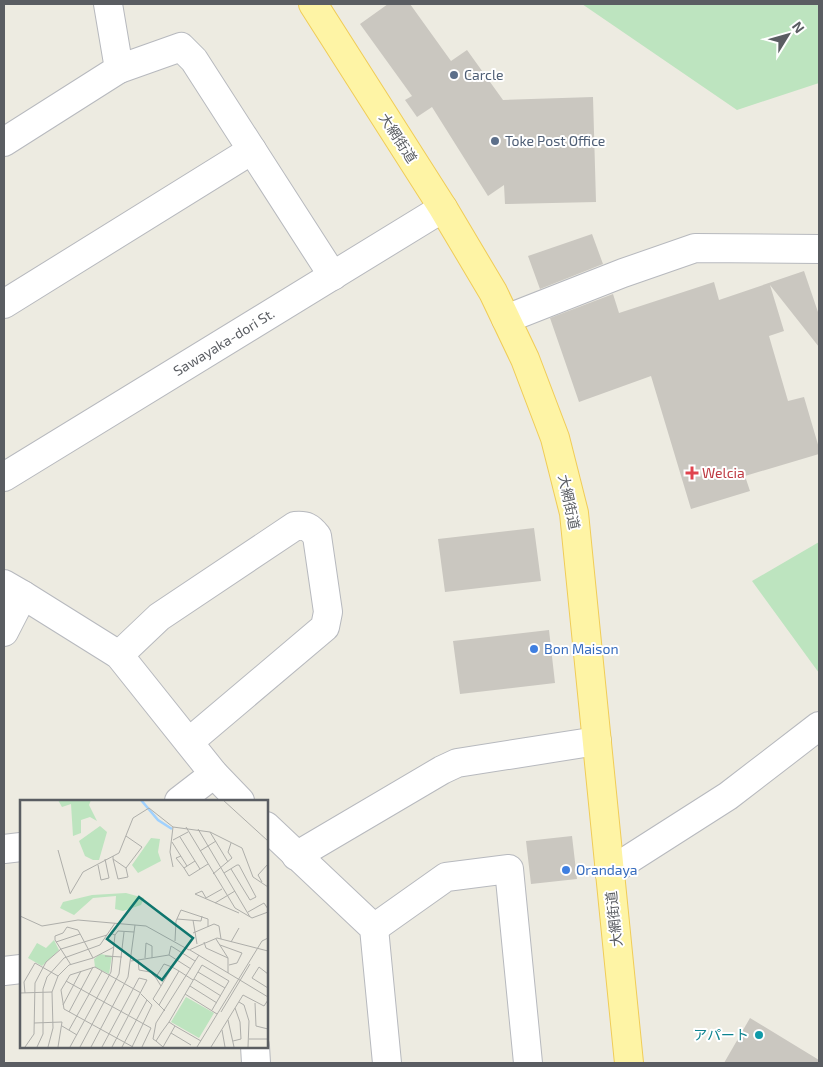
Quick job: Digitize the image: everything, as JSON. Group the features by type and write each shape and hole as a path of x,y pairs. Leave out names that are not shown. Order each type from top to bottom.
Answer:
{"main road":[{"name":"大網街道","path":"313,4 443,208 493,292 525,359 554,438 574,513 629,1063"}],"street":[{"path":"108,4 119,69"},
{"path":"4,142 119,69 181,47 194,60 333,276"},
{"path":"4,304 252,150"},
{"name":"Sawayaka-dori St.","path":"4,477 443,208"},
{"path":"506,319 623,273 695,248 819,249"},
{"path":"119,655 159,616 295,526 304,526 311,529 316,536 328,612 325,627 189,742"},
{"path":"4,632 13,589 119,655 214,774 239,800"},
{"path":"609,872 728,796 819,726"},
{"path":"296,856 457,763 597,741"},
{"path":"179,800 214,774"},
{"path":"268,828 374,928 387,1063"},
{"path":"4,849 20,847"},
{"path":"374,928 446,877 508,869 528,1063"},
{"path":"4,971 20,969"},
{"path":"255,1047 256,1063"}],"green space":[{"path":"582,4 819,4 819,83 737,110"},
{"path":"819,542 819,673 752,581"}],"building":[{"path":"388,4 410,4 451,61 467,50 503,100 593,97 596,202 505,204 504,185 488,196 432,107 417,117 405,100 412,96 360,24"},
{"path":"592,234 603,264 540,289 528,256"},
{"path":"804,271 819,315 819,347 770,285 784,331 769,336 788,401 804,397 819,448 819,454 745,476 750,491 691,509 651,376 579,402 550,318 613,294 619,313 714,282 719,300"},
{"path":"534,528 541,581 445,592 438,539"},
{"path":"549,630 555,683 460,694 453,641"},
{"path":"572,836 577,879 531,884 526,841"},
{"name":"アパート","path":"750,1018 819,1060 819,1063 724,1063"}],"place":[{"name":"Carcle","path":"454,75"},
{"name":"Toke Post Office","path":"495,141"},
{"name":"Welcia","path":"692,473"},
{"name":"Bon Maison","path":"534,649"},
{"name":"Orandaya","path":"566,870"},
{"name":"アパート","path":"759,1035"}]}
